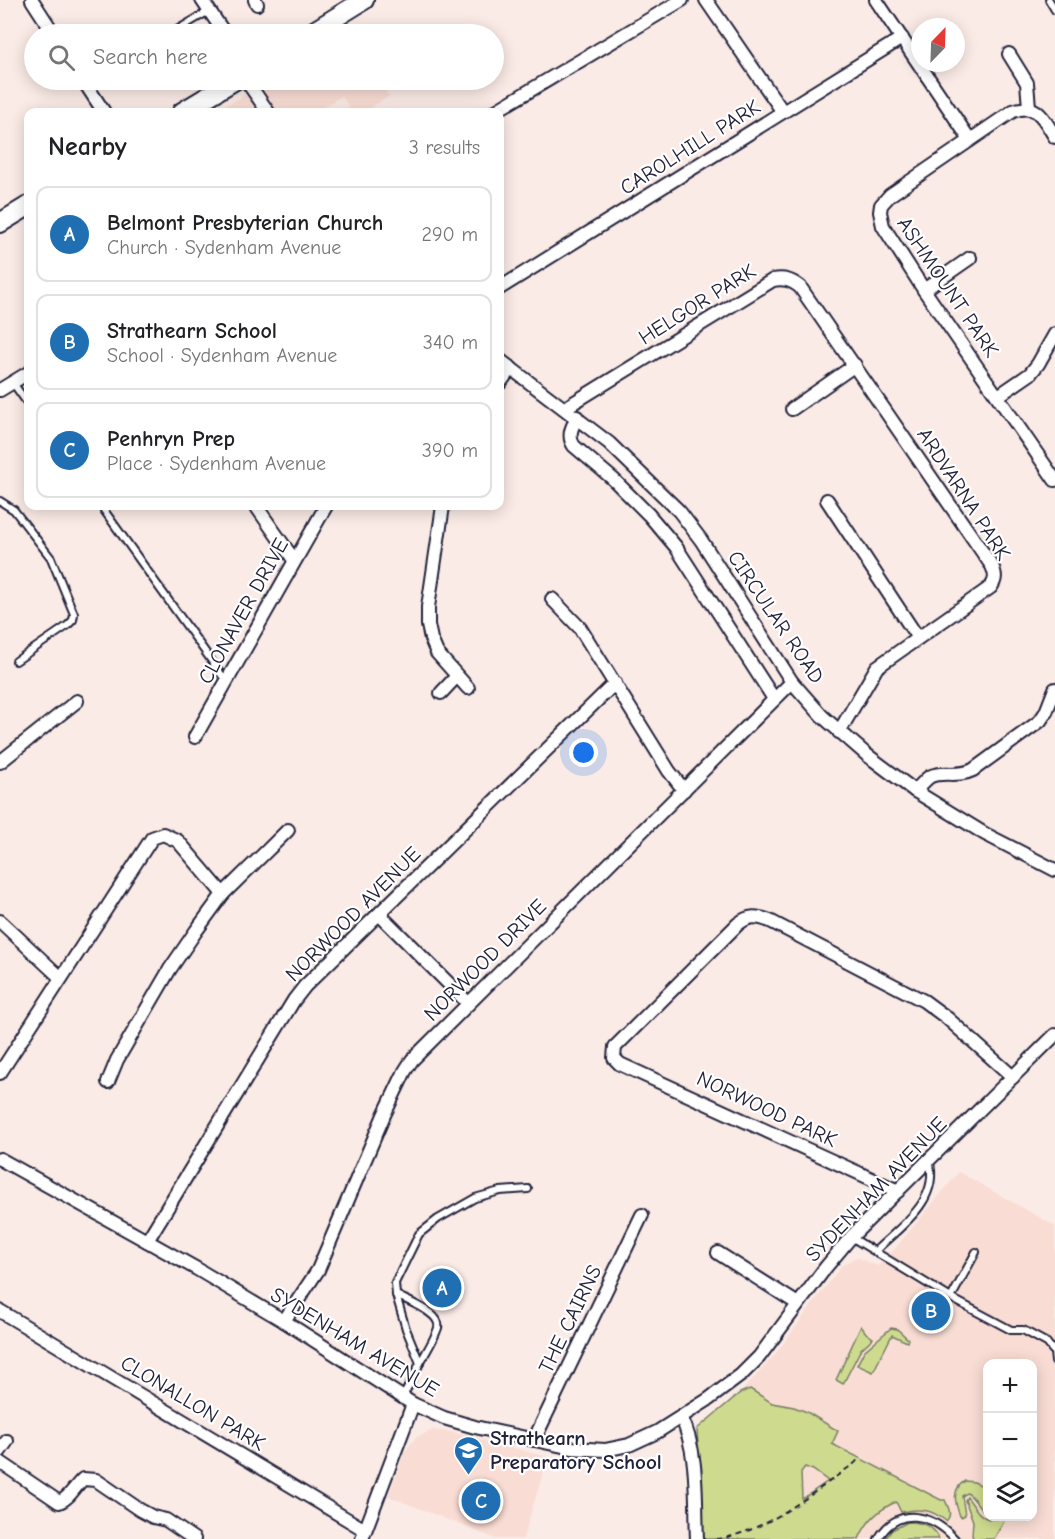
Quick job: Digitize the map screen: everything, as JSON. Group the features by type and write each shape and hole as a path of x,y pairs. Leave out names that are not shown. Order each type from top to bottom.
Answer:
{"main road":[{"path":"325,24 364,0"},
{"path":"194,108 221,90"},
{"path":"0,223 24,208"}],"street":[{"path":"32,0 48,24"},
{"path":"202,0 218,24"},
{"path":"501,108 682,0"},
{"path":"706,0 783,112"},
{"path":"876,0 970,140"},
{"name":"CAROLHILL PARK","path":"504,286 902,38"},
{"path":"1010,54 1027,83 1029,107 1039,114 1055,137"},
{"path":"90,90 101,108"},
{"path":"253,90 265,108"},
{"name":"ASHMOUNT PARK","path":"1029,107 1013,111 890,195 881,205 880,212 883,226 924,290 1055,480"},
{"path":"924,290 970,258"},
{"name":"HELGOR PARK","path":"565,408 773,280 792,281 800,287 855,365"},
{"path":"998,396 1030,374 1055,334"},
{"name":"CIRCULAR ROAD","path":"504,363 577,417 644,475 679,511 701,540 792,682 822,717 915,791 985,834 1055,870"},
{"path":"792,409 855,365"},
{"name":"ARDVARNA PARK","path":"839,732 877,667 995,582 992,566 855,365"},
{"path":"504,378 511,368"},
{"path":"0,390 24,375"},
{"path":"577,417 570,440 649,515 676,547 774,699"},
{"path":"827,500 918,638"},
{"path":"259,510 294,560"},
{"name":"CLONAVER DRIVE","path":"195,737 324,510"},
{"path":"442,510 428,607 428,625 437,652 468,688"},
{"path":"552,599 580,628 669,771 684,790"},
{"path":"441,693 457,676"},
{"name":"NORWOOD DRIVE","path":"284,1321 318,1270 405,1071 412,1060 792,682"},
{"name":"NORWOOD AVENUE","path":"147,1241 294,1000 305,986 615,683"},
{"path":"915,791 930,777 939,774 964,775 973,770 1040,721 1055,689"},
{"path":"0,762 77,701"},
{"path":"108,1082 117,1060 170,969 223,894 288,830"},
{"path":"0,1073 145,846 155,836 167,835 178,841 223,894"},
{"path":"380,915 468,1003"},
{"name":"NORWOOD PARK","path":"898,1191 620,1064 613,1054 617,1044 738,924 746,918 757,916 924,1001 947,1018 1013,1077"},
{"path":"0,921 61,978"},
{"name":"SYDENHAM AVENUE","path":"0,1159 284,1321 408,1401 444,1418 475,1427 572,1448 605,1450 629,1445 657,1432 741,1375 759,1357 851,1237 1055,1035"},
{"name":"THE CAIRNS","path":"534,1440 642,1215"},
{"path":"718,1253 798,1304"},
{"name":"CLONALLON PARK","path":"0,1311 363,1535"},
{"path":"363,1535 408,1401"},
{"path":"681,1417 689,1434 697,1539"},
{"path":"0,1462 58,1502 63,1501 82,1479 96,1480 140,1510 153,1517 166,1520 194,1539"}],"lane":[{"path":"1049,0 1055,10"},
{"path":"187,24 209,11"},
{"path":"13,382 24,398"},
{"path":"0,501 14,510 51,558 74,614 73,620 67,626 16,661"},
{"path":"103,510 226,681"},
{"path":"875,1251 922,1205 928,1195 933,1172 929,1160"},
{"path":"420,1363 406,1329 396,1295 395,1283 419,1234 438,1219 475,1198 500,1191 528,1189"},
{"path":"851,1237 951,1298 1011,1330 1023,1330 1047,1343 1054,1352 1055,1362"},
{"path":"951,1298 976,1252"},
{"path":"396,1295 433,1314 438,1320 438,1327 420,1363 408,1401"},
{"path":"878,1539 886,1527 904,1517 916,1517 937,1523 951,1538"}],"path":[{"path":"716,1539 738,1535 760,1526 829,1481 859,1458"}],"shaded area":[{"path":"254,90 385,90 389,96 370,108 350,108 342,96 322,108 222,108"},
{"path":"959,1172 1055,1226 1055,1539 704,1539 697,1429 740,1393 773,1357 842,1265 856,1257 877,1266 891,1253"},
{"name":"Strathearn Preparatory School","path":"433,1430 452,1432 548,1457 523,1539 496,1539 388,1496 405,1451 416,1437"}],"green space":[{"path":"861,1326 873,1338 861,1349 843,1384 836,1380"},
{"path":"891,1328 897,1329 908,1339 907,1342 892,1335 873,1372 857,1365 864,1351"},
{"path":"750,1389 772,1403 807,1412 838,1431 832,1444 945,1500 949,1511 948,1519 946,1521 925,1510 901,1512 896,1502 884,1508 874,1517 865,1527 859,1539 704,1539 697,1429 740,1393","holes":["805,1467 828,1481 802,1499 801,1472"]},
{"path":"965,1481 983,1486 983,1510 967,1493 962,1496 965,1515 960,1516 956,1492"},
{"path":"967,1497 983,1516 983,1521 1004,1521 994,1539 974,1539 973,1521 965,1500"},
{"path":"908,1522 929,1527 938,1539 885,1539 892,1530"}],"place":[{"name":"Belmont Presbyterian Church","path":"442,1288"},
{"name":"Strathearn School","path":"931,1311"},
{"name":"Strathearn Preparatory School","path":"469,1476"},
{"name":"Penhryn Prep","path":"481,1501"}]}
